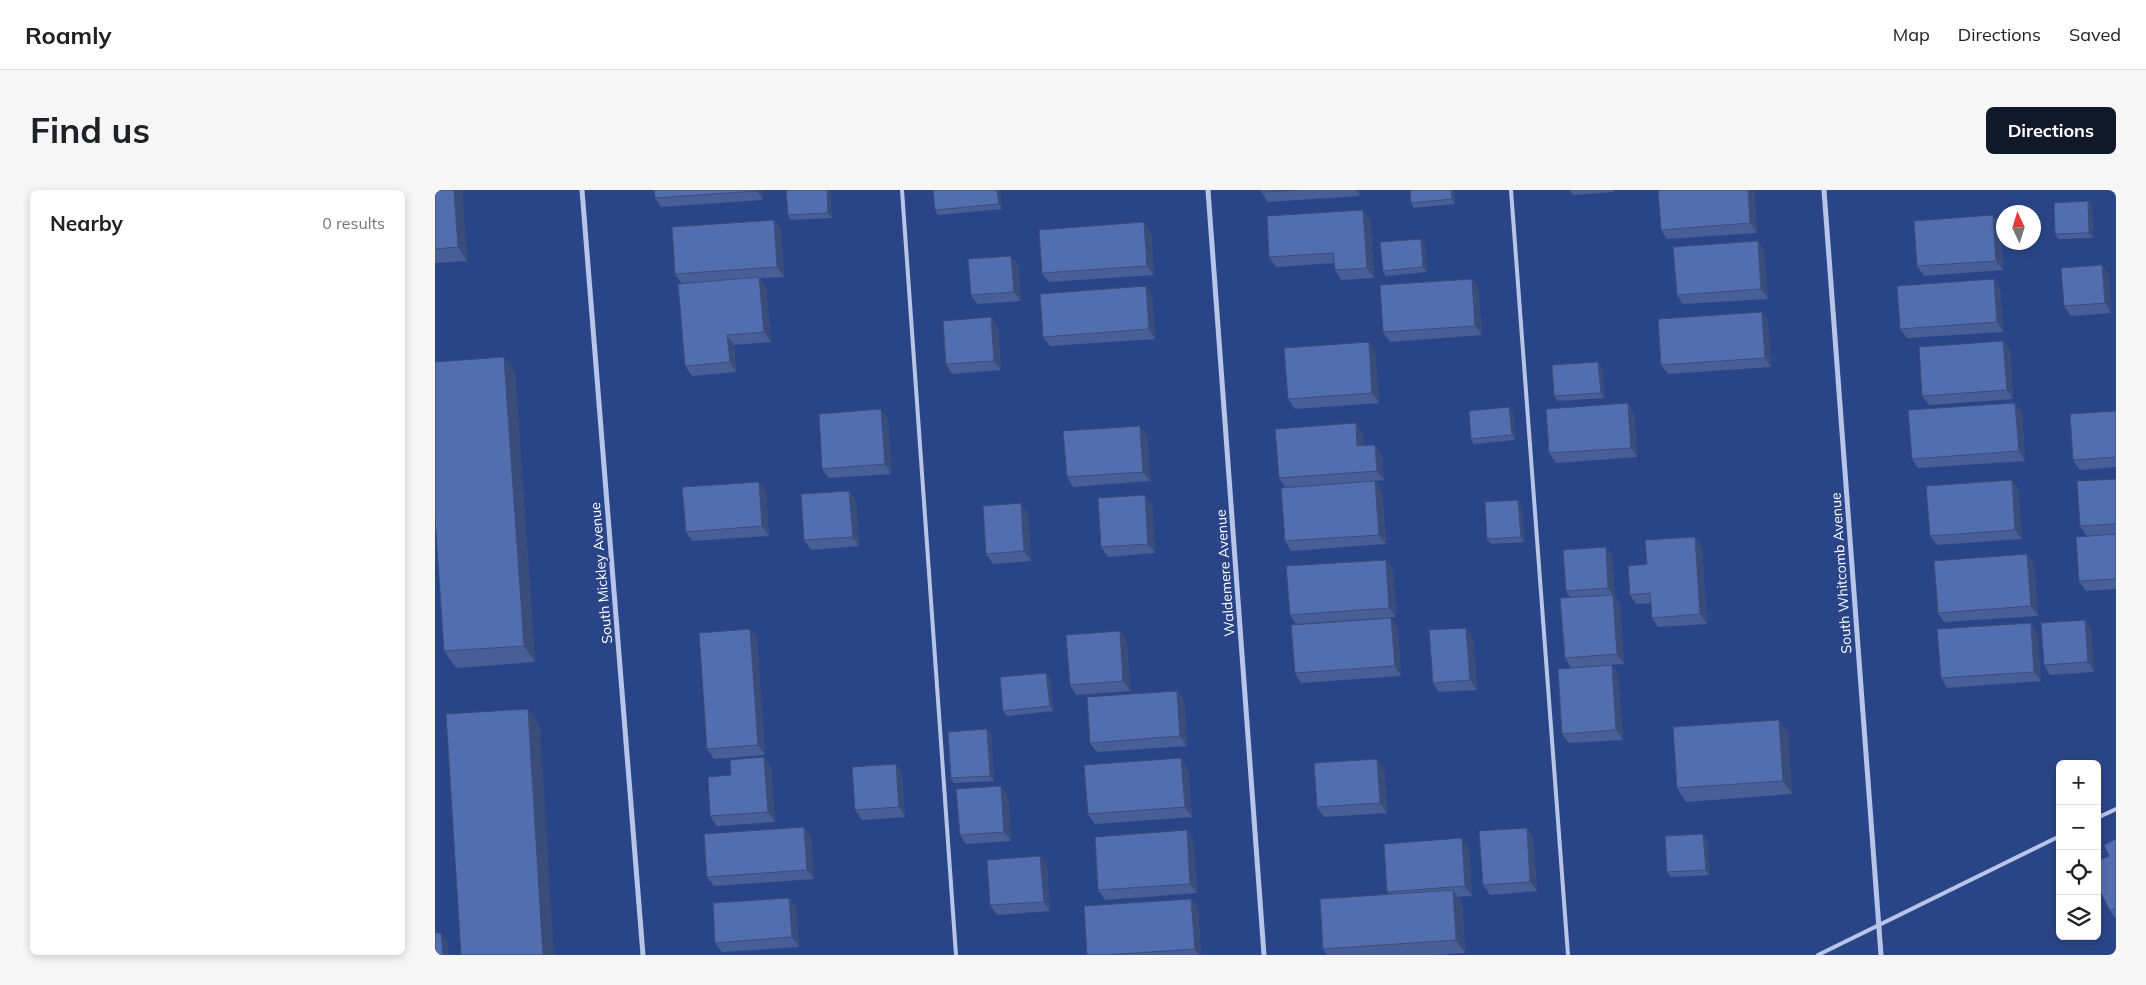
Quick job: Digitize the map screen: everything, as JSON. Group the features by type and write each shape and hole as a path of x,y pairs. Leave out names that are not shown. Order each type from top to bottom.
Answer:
{"street":[{"name":"South Mickley Avenue","path":"582,190 643,955"},
{"name":"Waldemere Avenue","path":"1208,190 1264,955"},
{"name":"South Whitcomb Avenue","path":"1824,190 1881,955"}],"lane":[{"path":"902,190 956,955"},
{"path":"1511,190 1568,955"},
{"path":"2101,816 2116,809"},
{"path":"1818,955 2056,838"}],"building":[{"path":"435,190 454,190 458,247 435,249"},
{"path":"654,190 756,190 757,191 655,198"},
{"path":"786,190 827,190 828,213 788,215"},
{"path":"933,190 997,190 999,204 935,210"},
{"path":"1261,190 1297,190 1261,192"},
{"path":"1410,190 1451,190 1452,199 1411,203"},
{"path":"1658,190 1748,190 1750,223 1661,230"},
{"path":"2088,201 2089,233 2055,234 2054,203"},
{"path":"1363,210 1367,268 1335,270 1333,253 1269,257 1267,216"},
{"path":"1993,215 1996,261 1917,266 1914,221"},
{"path":"774,220 777,267 675,274 672,227"},
{"path":"1144,222 1147,266 1042,273 1039,230"},
{"path":"1421,239 1423,267 1383,271 1380,242"},
{"path":"1758,241 1761,289 1677,295 1673,247"},
{"path":"1011,256 1014,292 971,295 968,259"},
{"path":"2102,265 2105,303 2064,306 2061,268"},
{"path":"759,277 764,332 727,335 730,362 685,366 678,284"},
{"path":"1472,279 1475,326 1383,332 1380,285"},
{"path":"1994,279 1997,322 1900,329 1897,286"},
{"path":"1146,286 1149,329 1043,337 1040,294"},
{"path":"1762,312 1765,358 1661,365 1658,319"},
{"path":"991,317 994,361 946,364 943,321"},
{"path":"2003,341 2007,390 1922,396 1919,347"},
{"path":"1369,342 1372,393 1288,399 1284,348"},
{"path":"504,357 524,646 444,651 435,518 435,362"},
{"path":"1598,362 1601,393 1554,396 1552,365"},
{"path":"1628,403 1631,448 1549,453 1546,409"},
{"path":"2015,403 2019,451 1912,459 1908,410"},
{"path":"1509,407 1512,435 1471,439 1469,411"},
{"path":"881,409 885,464 822,469 819,414"},
{"path":"2116,411 2116,457 2073,460 2070,414"},
{"path":"1356,423 1357,446 1375,445 1377,471 1279,478 1275,429"},
{"path":"1140,426 1143,472 1067,477 1063,431"},
{"path":"2116,479 2116,524 2080,526 2077,481"},
{"path":"2012,480 2015,530 1930,536 1926,486"},
{"path":"1375,481 1379,535 1285,541 1281,488"},
{"path":"759,482 762,526 686,532 682,487"},
{"path":"849,491 853,537 804,540 801,494"},
{"path":"1145,495 1148,544 1101,547 1098,498"},
{"path":"1518,500 1521,537 1487,539 1485,502"},
{"path":"1021,503 1024,551 986,554 983,506"},
{"path":"2116,534 2116,579 2079,581 2076,537"},
{"path":"1695,537 1700,614 1652,618 1650,593 1630,595 1628,566 1647,564 1645,540"},
{"path":"1606,547 1608,588 1566,591 1563,550"},
{"path":"2027,554 2031,606 1938,613 1934,561"},
{"path":"1386,560 1389,608 1290,615 1286,566"},
{"path":"1613,595 1617,654 1565,658 1560,598"},
{"path":"1391,618 1395,666 1295,673 1291,625"},
{"path":"2085,620 2088,662 2044,665 2041,623"},
{"path":"2031,623 2034,672 1941,678 1937,629"},
{"path":"1466,628 1470,680 1433,683 1429,630"},
{"path":"750,629 758,745 707,749 699,633"},
{"path":"1120,631 1123,681 1070,685 1066,635"},
{"path":"1612,665 1616,730 1562,734 1558,669"},
{"path":"1046,673 1050,706 1003,711 1000,677"},
{"path":"1177,691 1180,736 1090,743 1087,697"},
{"path":"528,709 543,955 461,955 446,714"},
{"path":"1779,720 1783,781 1677,788 1673,727"},
{"path":"987,729 990,776 951,778 948,732"},
{"path":"764,757 768,812 710,816 708,777 731,775 730,760"},
{"path":"1181,758 1185,807 1088,814 1084,765"},
{"path":"1377,759 1380,803 1317,807 1314,763"},
{"path":"896,764 899,807 855,810 852,767"},
{"path":"1001,786 1004,832 960,835 956,789"},
{"path":"804,827 807,870 707,877 704,834"},
{"path":"1527,828 1530,882 1483,885 1479,831"},
{"path":"1187,830 1190,884 1098,890 1095,837"},
{"path":"1703,834 1706,870 1667,872 1665,836"},
{"path":"1462,838 1465,886 1387,892 1384,844"},
{"path":"2116,839 2116,908 2110,911 2101,893 2101,859 2109,856 2104,845"},
{"path":"1040,856 1044,902 990,905 987,860"},
{"path":"1453,890 1456,940 1323,949 1320,899"},
{"path":"789,898 792,937 715,943 713,903"},
{"path":"1191,899 1195,949 1087,955 1084,906"},
{"path":"435,933 441,933 443,955 435,955"}]}
